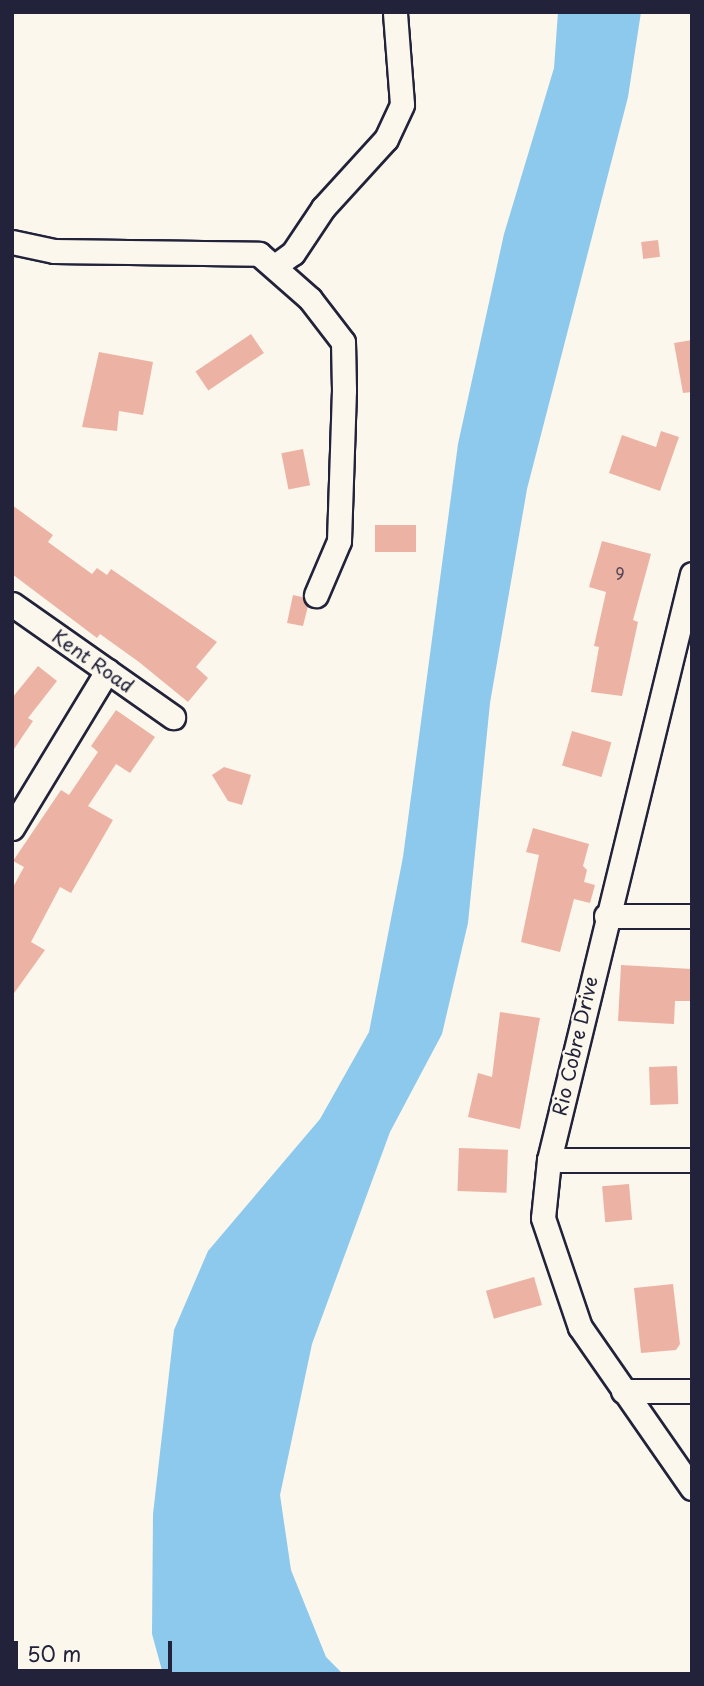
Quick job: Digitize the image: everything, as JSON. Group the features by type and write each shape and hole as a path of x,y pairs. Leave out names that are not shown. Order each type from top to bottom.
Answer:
{"street":[{"path":"275,266 293,253 323,208 386,139 402,104 395,12"},
{"path":"12,242 54,251 259,254 275,266 342,342 338,541 316,595"},
{"name":"Rio Cobre Drive","path":"692,574 548,1160 543,1218 580,1327 692,1488"},
{"name":"Kent Road","path":"12,604 173,717"},
{"path":"12,828 107,671"},
{"path":"606,916 692,916"},
{"path":"548,1160 692,1160"},
{"path":"622,1391 692,1391"}],"water":[{"path":"558,12 641,12 628,97 527,489 490,703 468,923 442,1034 390,1132 312,1344 280,1495 291,1570 326,1657 343,1674 163,1674 152,1634 153,1514 174,1330 208,1251 320,1119 369,1032 403,857 458,444 504,234 554,68"}],"building":[{"path":"658,240 660,257 643,259 641,242"},
{"path":"251,334 264,353 208,391 195,371"},
{"path":"692,340 692,392 683,393 674,343"},
{"path":"99,352 153,362 143,415 119,411 117,431 82,427"},
{"path":"661,431 679,437 660,491 609,473 622,435 656,447"},
{"path":"303,449 310,485 288,490 281,453"},
{"path":"12,505 53,535 48,542 92,574 97,568 107,575 111,569 217,642 196,667 208,678 188,702 139,662 100,634 97,638 12,574"},
{"path":"375,525 416,525 416,552 375,552"},
{"path":"602,541 651,554 633,620 638,622 622,696 591,692 599,647 594,646 606,592 589,587"},
{"path":"293,595 302,597 308,606 303,626 287,623"},
{"path":"38,666 57,681 28,718 33,721 12,752 12,698"},
{"path":"116,710 155,737 130,773 116,764 88,806 113,820 71,893 60,887 31,942 45,950 12,996 12,889 24,867 13,861 61,790 69,795 98,752 91,746"},
{"path":"572,731 611,742 601,777 562,766"},
{"path":"224,767 251,775 242,805 228,801 212,775"},
{"path":"533,828 589,844 583,866 587,870 584,882 595,885 590,903 574,899 560,952 521,942 539,855 526,852"},
{"path":"621,965 692,969 692,1001 675,1001 674,1024 618,1021"},
{"path":"500,1012 540,1018 520,1129 468,1117 478,1073 492,1077"},
{"path":"677,1066 678,1104 650,1105 649,1067"},
{"path":"459,1148 508,1150 506,1193 457,1191"},
{"path":"629,1184 632,1220 605,1222 602,1186"},
{"path":"534,1277 542,1305 494,1319 486,1291"},
{"path":"673,1284 680,1344 676,1350 641,1353 634,1288"}]}
